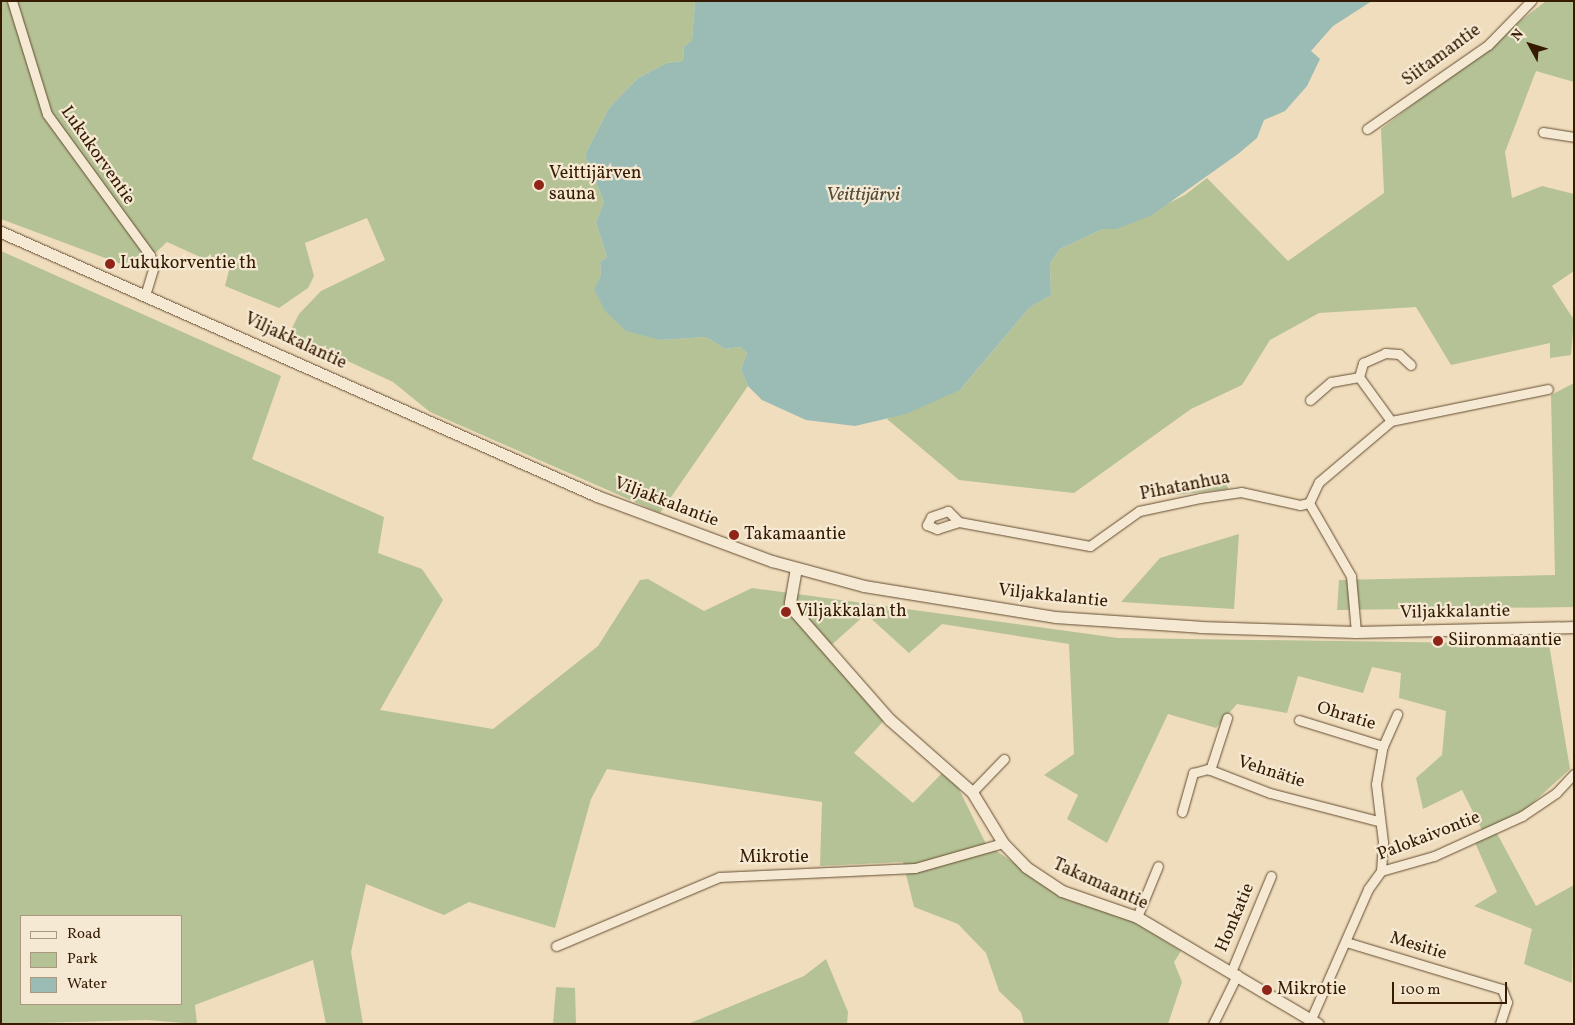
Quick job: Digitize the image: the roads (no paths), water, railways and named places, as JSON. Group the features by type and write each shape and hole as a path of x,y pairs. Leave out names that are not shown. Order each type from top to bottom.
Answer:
{"street":[{"name":"Lukukorventie","path":"12,1 47,114 150,255 154,266 146,294"},
{"name":"Siitamantie","path":"1367,129 1488,45 1531,1"},
{"path":"1544,132 1574,137"},
{"name":"Viljakkalantie","path":"1,232 146,294 570,484 772,561 864,586 1054,617 1356,632 1574,627"},
{"path":"1359,376 1363,362 1386,353 1399,354 1411,365"},
{"path":"1310,400 1331,382 1359,376"},
{"path":"1359,376 1391,421"},
{"path":"1356,632 1351,576 1309,503 1319,482 1391,421 1548,388"},
{"name":"Pihatanhua","path":"959,522 1090,546 1138,511 1200,498 1241,492 1300,505 1309,503"},
{"name":"Takamaantie","path":"796,568 790,603 796,613 889,719 972,792 1003,843 1026,867 1062,891 1137,918 1315,1021"},
{"path":"1381,871 1383,842 1378,821 1376,784 1383,746 1397,714"},
{"path":"1210,770 1227,718"},
{"name":"Ohratie","path":"1300,720 1383,746"},
{"path":"972,792 1004,759"},
{"name":"Vehnätie","path":"1182,812 1193,773 1210,770 1270,793 1378,821"},
{"name":"Palokaivontie","path":"1315,1021 1346,942 1381,871 1434,856 1522,816 1556,793 1574,774"},
{"name":"Mikrotie","path":"556,946 719,877 915,868 1003,843"},
{"path":"1137,918 1158,866"},
{"name":"Honkatie","path":"1213,1024 1271,876"},
{"name":"Mesitie","path":"1346,942 1502,989 1507,1002 1500,1024"}],"water":[{"name":"Veittijärvi","path":"695,1 1372,1 1333,26 1311,51 1320,59 1307,86 1285,111 1264,120 1257,138 1238,154 1152,215 1117,229 1103,229 1060,249 1050,263 1051,295 1029,308 960,390 906,414 855,426 806,420 762,400 748,386 741,370 747,353 740,347 725,349 706,337 660,340 626,331 605,311 594,289 601,276 600,262 607,257 596,222 604,202 585,155 609,108 638,78 667,63 683,61 684,47 692,40"}],"place":[{"name":"Veittijärven sauna","path":"539,185"},
{"name":"Lukukorventie th","path":"110,264"},
{"name":"Takamaantie","path":"734,535"},
{"name":"Viljakkalan th","path":"786,612"},
{"name":"Siironmaantie","path":"1438,641"},
{"name":"Mikrotie","path":"1267,990"}]}
